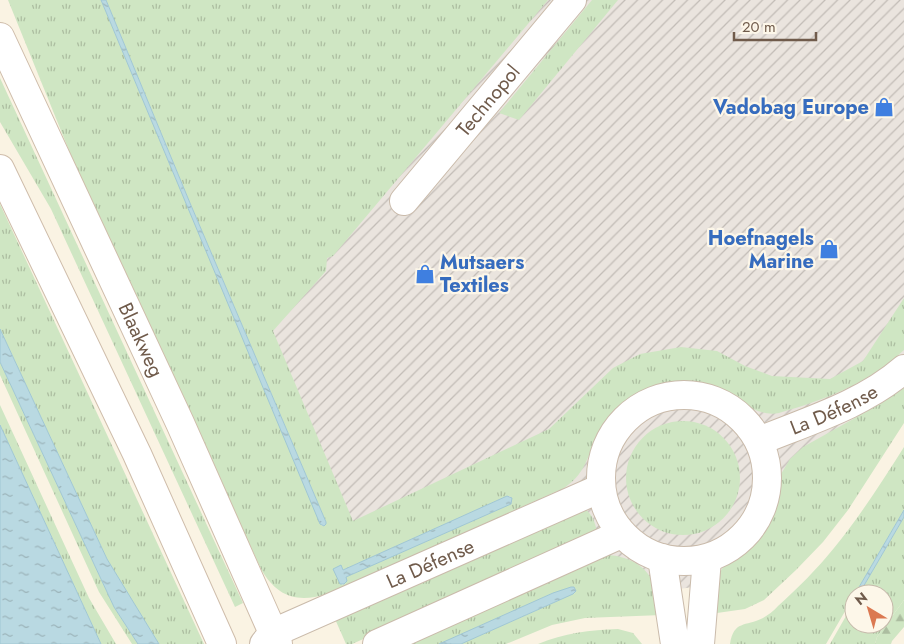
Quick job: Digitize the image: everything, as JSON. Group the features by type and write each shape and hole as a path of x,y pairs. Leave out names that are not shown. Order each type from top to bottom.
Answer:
{"street":[{"name":"Technopol","path":"404,202 572,0"},
{"name":"Blaakweg","path":"0,37 176,414 272,640"},
{"path":"0,169 136,454 222,644"},
{"name":"La Défense","path":"759,441 852,402 890,381 904,369"},
{"path":"684,394 707,398 728,407 746,422 759,441 767,469 765,498 753,525 740,539 733,546 707,559 662,558 638,548 621,534 608,512 601,488 601,465 608,442 621,423 639,408 660,398 684,394"},
{"name":"La Défense","path":"272,640 601,488"},
{"path":"377,644 621,534"},
{"path":"662,558 674,644"},
{"path":"700,644 707,559"}],"shaded area":[{"path":"119,0 904,0 904,411 758,578 528,610 443,644 392,644"}],"green space":[{"path":"8,0 101,0 322,526 326,522 106,0 548,0 333,256 327,258 326,271 273,331 353,521 549,429 613,368 640,354 681,347 717,351 745,366 772,376 830,379 863,361 904,298 904,350 876,372 846,389 779,413 764,413 720,390 705,386 679,383 650,389 636,395 614,413 597,438 581,472 564,488 327,594 306,598 297,597 281,592 261,569 83,185","holes":["510,496 511,504 346,577 346,583 342,585 341,566 343,570"]},
{"path":"592,0 618,0 519,120 499,113"},
{"path":"0,78 243,603 235,607 51,209 0,122"},
{"path":"0,204 204,644 159,644 107,559 0,329"},
{"path":"0,362 114,607 138,644 132,644 99,592 0,375"},
{"path":"904,388 904,423 848,510 823,542 764,600 745,609 710,614 716,578 726,563 750,545 763,529 772,512 781,474 790,459 803,447 880,404"},
{"path":"0,405 89,598 116,644 101,644 0,425"},
{"path":"683,421 705,425 723,438 736,456 740,478 736,500 723,518 705,531 683,535 661,531 643,518 630,500 626,478 630,456 643,438 661,425"},
{"path":"904,447 904,510 861,584 844,584 844,613 826,644 730,644 734,631 737,628 741,625 757,621 771,613 821,563 844,536"},
{"path":"584,509 595,523 597,533 593,538 352,644 346,644 335,619"},
{"path":"904,517 904,600 894,614 894,584 865,584"},
{"path":"602,555 617,556 631,560 643,568 654,584 662,615 585,618 552,625 506,644 461,644 575,593 553,593 439,644 398,644"},
{"path":"904,600 904,627 891,644 875,644 879,634 894,634 894,614"},
{"path":"844,620 844,634 879,634 875,644 830,644"},
{"path":"618,629 633,633 642,644 538,644 577,633"}],"water":[{"path":"101,0 106,0 326,522 324,526 320,524"},
{"path":"0,329 107,559 159,644 138,644 114,607 0,362"},
{"path":"0,425 101,644 0,644"},
{"path":"507,496 512,498 511,504 346,577 347,581 344,584 340,584 333,569 341,565 343,570"},
{"path":"904,510 904,517 865,584 861,584"},
{"path":"574,587 576,591 573,594 461,644 439,644 553,593"}],"place":[{"name":"Vadobag Europe","path":"884,107"},
{"name":"Hoefnagels Marine","path":"829,249"},
{"name":"Mutsaers Textiles","path":"425,274"}]}
